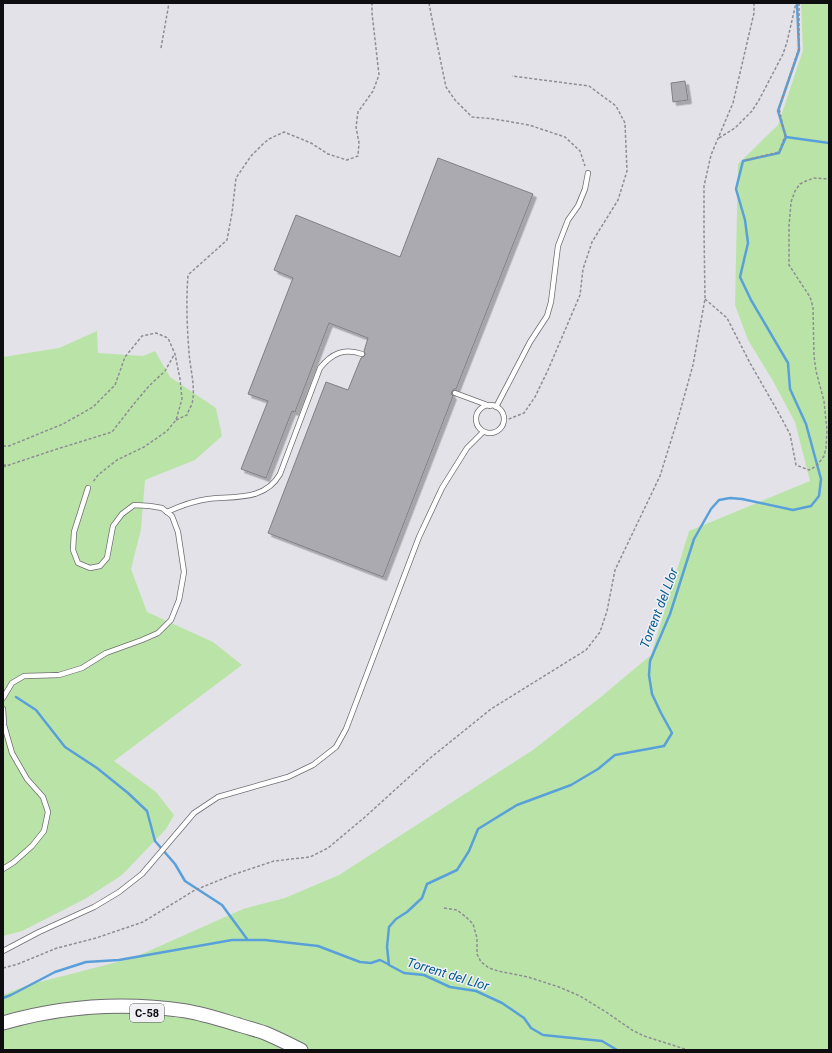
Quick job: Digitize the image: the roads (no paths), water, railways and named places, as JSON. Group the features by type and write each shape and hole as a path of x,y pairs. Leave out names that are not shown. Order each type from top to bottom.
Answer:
{"main road":[{"name":"C-58","path":"3,1023 43,1014 76,1009 112,1006 150,1007 188,1012 227,1022 265,1033 301,1050"},
{"name":"C-58","path":"3,1029 77,1014 112,1012 150,1013 187,1017 226,1027 263,1039 287,1050"}],"lane":[{"path":"496,407 530,342 547,316 551,302 558,246 568,220 578,206 585,188 588,174"},
{"path":"167,512 184,504 195,501 252,495 259,493 268,487 278,478 280,474 320,368 330,357 340,352 352,351 362,354"},
{"path":"455,393 496,407 502,413 504,421 501,429 492,433 484,432 478,425 477,416 481,409 485,406 490,406"},
{"path":"3,951 39,932 94,907 119,892 142,874 194,813 218,797 288,777 313,765 336,747 346,729 422,530 442,488 463,454 467,448 484,432"},
{"path":"3,698 12,682 24,676 59,675 82,668 106,653 158,633 171,620 179,600 184,572 178,532 172,516 162,508 134,505 122,514 113,526 106,558 100,566 90,568 78,563 73,550 74,532 88,488"},
{"path":"3,709 4,725 12,753 27,779 43,797 48,812 44,831 32,846 14,862 3,869"}],"waterway":[{"name":"Torrent del Llor","path":"617,1050 602,1041 543,1035 531,1028 524,1018 502,1003 476,991 450,987 424,975 404,973 389,965 387,947 389,927 396,919 407,912 422,898 427,884 457,870 469,851 478,829 517,805 571,785 598,769 615,755 664,746 672,733 652,694 649,675 650,661 670,614 694,539 711,509 719,500 730,498 742,499 793,510 811,506 819,496 821,479 806,424 790,389 788,363 751,300 740,277 748,243 745,220 736,189 743,161 779,153 786,137 778,111 799,50 797,3"},
{"path":"786,137 829,143"},
{"path":"16,697 36,710 65,747 97,768 128,793 147,811 155,841 175,864 185,881 222,905 247,939"},
{"path":"3,998 55,972 86,962 119,960 232,940 265,940 318,946 360,962 371,963 380,960 388,964"}]}
